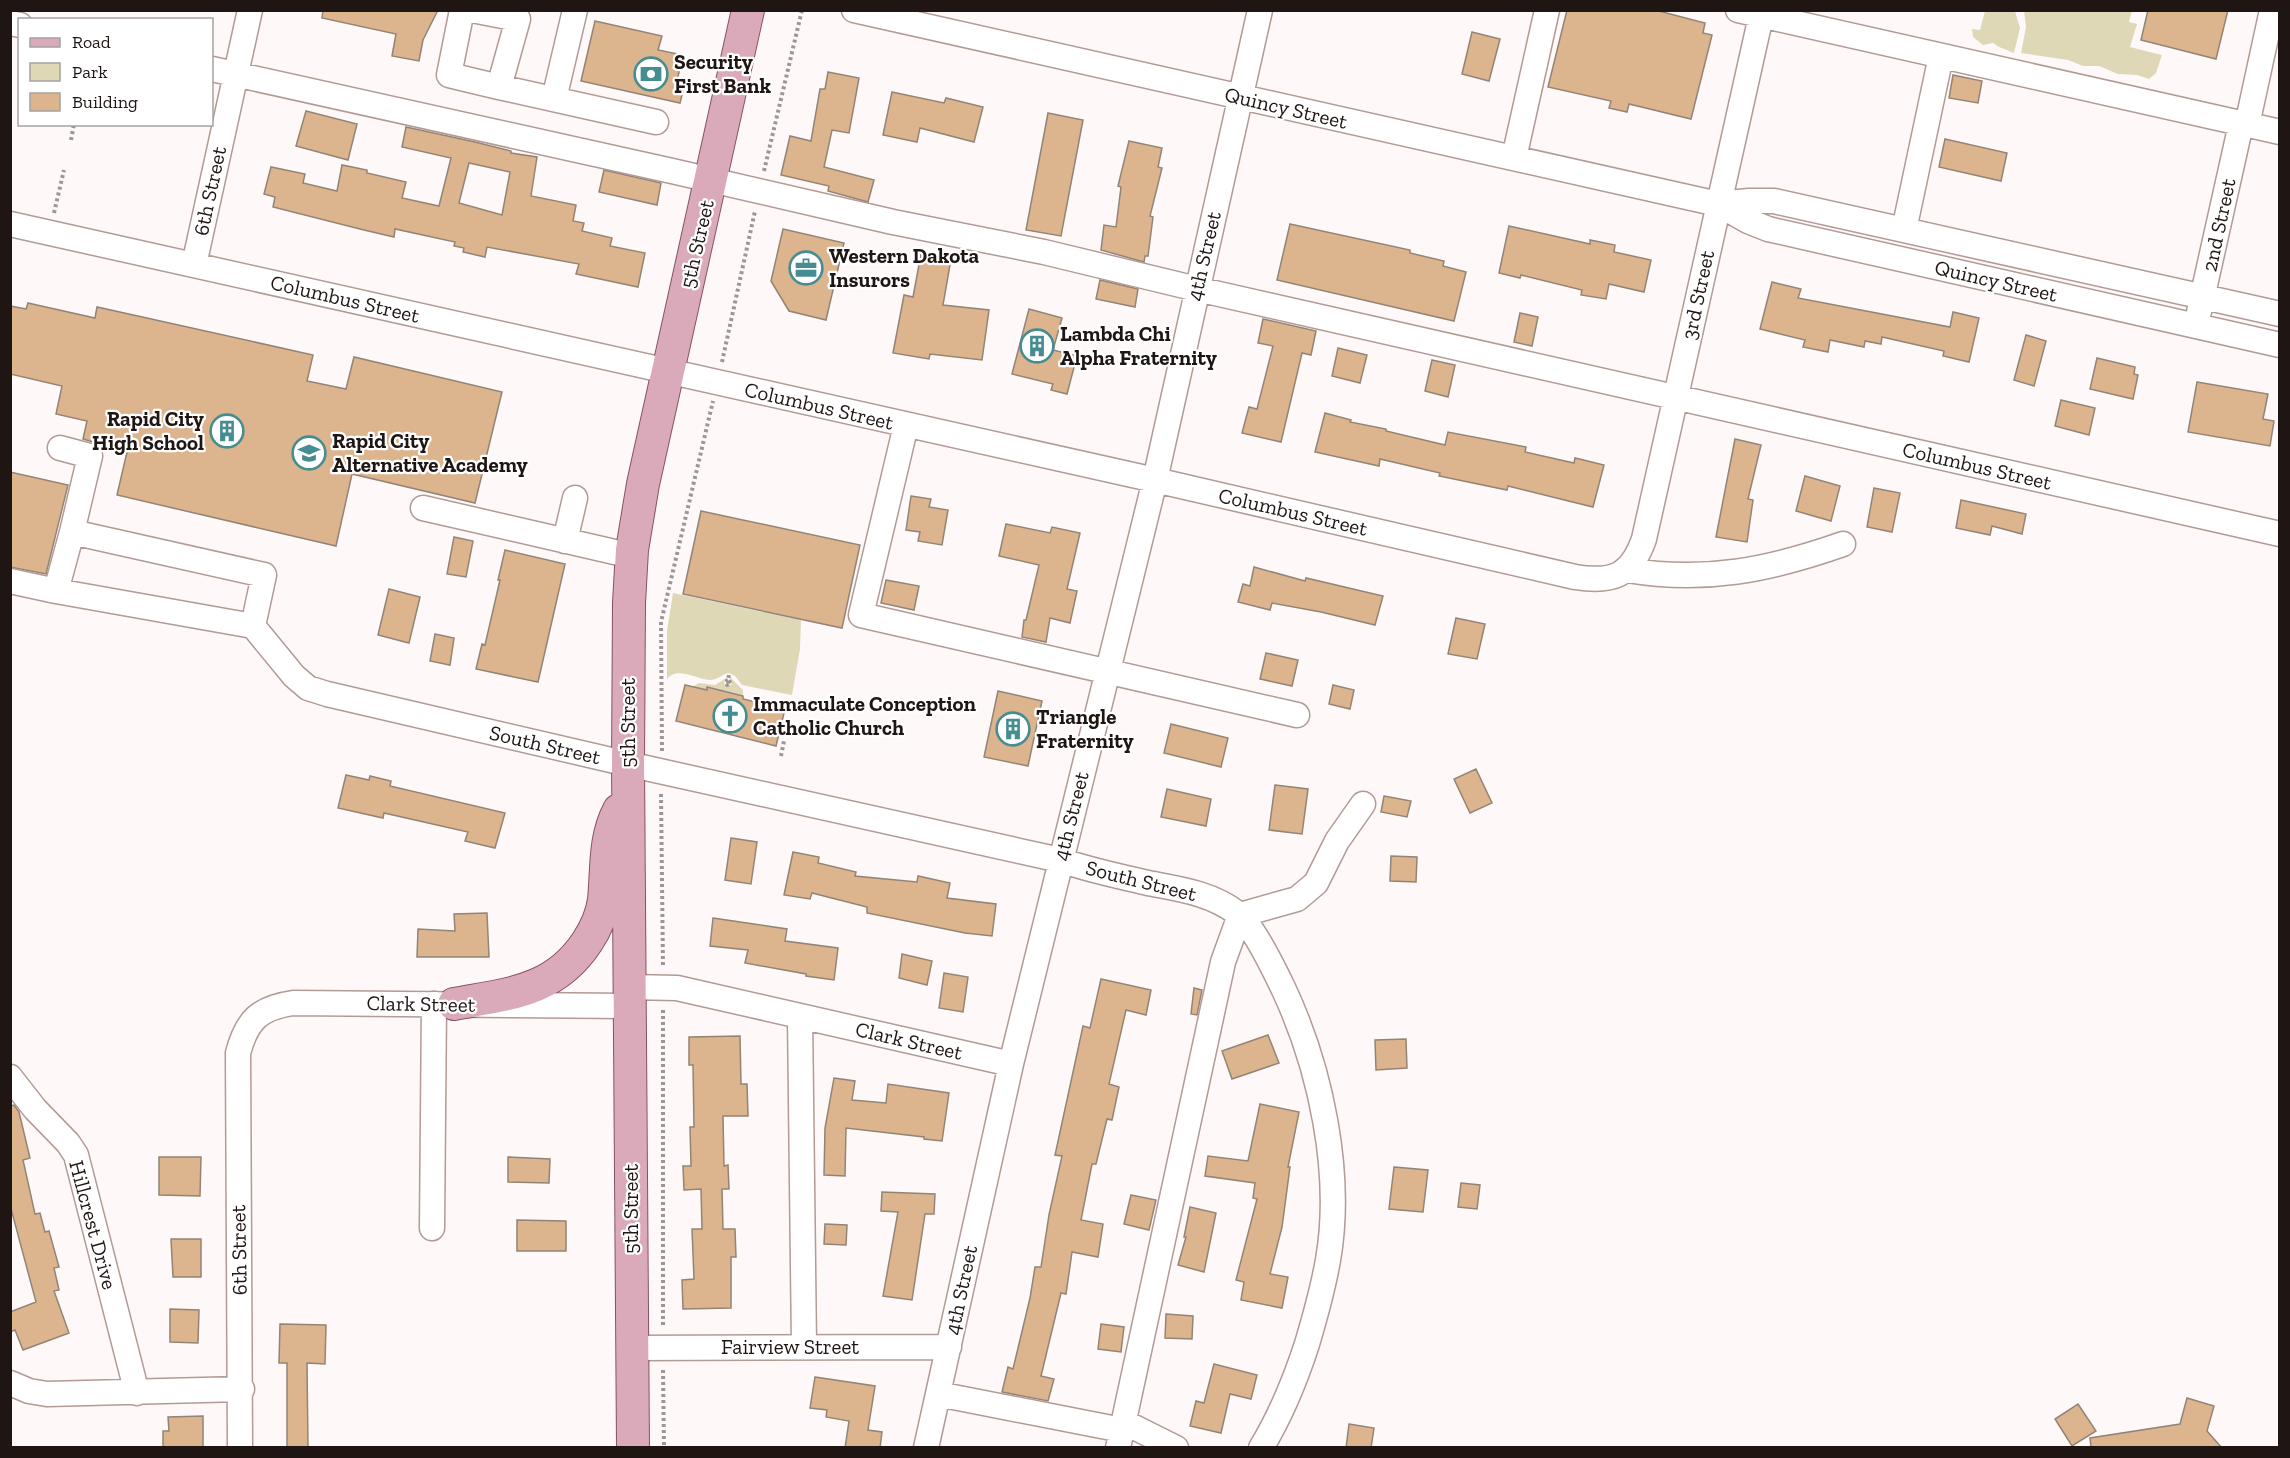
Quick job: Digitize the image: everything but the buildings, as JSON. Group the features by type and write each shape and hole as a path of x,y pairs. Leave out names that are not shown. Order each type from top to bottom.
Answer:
{"main road":[{"name":"5th Street","path":"633,1448 628,779 629,603 632,556 643,484 748,10"},
{"path":"444,1004 520,992 545,982 565,969 580,952 594,932 604,903 608,841 628,779"}],"street":[{"name":"6th Street","path":"194,265 250,10"},
{"path":"462,10 449,75 656,122"},
{"path":"472,10 518,19 499,87"},
{"path":"554,99 574,10"},
{"name":"Quincy Street","path":"854,10 1718,204 1768,229 2280,345"},
{"name":"4th Street","path":"926,1448 1011,1064 1155,480 1260,10"},
{"path":"1514,158 1547,10"},
{"name":"2nd Street","path":"2196,327 2272,10"},
{"path":"1750,13 2280,132"},
{"name":"3rd Street","path":"1627,570 1635,561 1644,538 1718,204 1750,13"},
{"path":"1904,230 1941,56"},
{"name":"Columbus Street","path":"213,69 903,224 1044,252 1197,289 2280,534"},
{"name":"Quincy Street","path":"1718,204 1774,201 2280,314"},
{"name":"Columbus Street","path":"10,224 1155,480 1575,577 1607,577 1627,570"},
{"path":"906,425 861,615 1297,715"},
{"path":"56,591 90,456 60,448"},
{"path":"565,541 575,498"},
{"path":"423,508 632,556"},
{"path":"10,581 253,626 264,575 72,532"},
{"path":"1627,570 1695,577 1732,574 1770,567 1843,544"},
{"name":"South Street","path":"253,626 294,676 308,688 327,694 628,779 663,772 1060,860 1092,871 1198,894 1223,903 1240,915"},
{"path":"1240,915 1297,899 1316,883 1337,841 1362,804"},
{"path":"1121,1433 1223,963 1240,915"},
{"path":"1240,915 1267,956 1295,1014 1314,1068 1330,1153 1332,1202 1328,1259 1314,1320 1295,1380 1261,1448"},
{"name":"Clark Street","path":"238,1053 247,1026 260,1013 275,1005 293,1003 444,1004 630,997 663,988 677,988 1011,1064"},
{"path":"432,1228 444,1004"},
{"path":"800,1016 804,1347"},
{"name":"6th Street","path":"238,1053 238,1245 242,1389 240,1448"},
{"name":"Hillcrest Drive","path":"10,1077 76,1155 137,1393"},
{"name":"Fairview Street","path":"632,1348 948,1347"},
{"path":"10,1383 29,1391 47,1394 242,1389"},
{"path":"938,1394 1121,1433 1176,1448"}],"path":[{"path":"664,1448 663,988 660,810 663,772 662,622 802,10"},
{"path":"71,140 74,126"},
{"path":"53,214 64,170"},
{"path":"782,756 784,741"}],"green space":[{"path":"2132,10 2129,22 2137,24 2130,47 2162,55 2156,73 2149,79 2137,75 2118,74 2099,66 2083,66 2068,60 2021,53 2026,27 2024,11"},
{"path":"1985,11 2015,11 2020,28 2014,53 1993,43 1983,45 1973,37 1972,29 1980,30"},
{"path":"673,593 801,620 800,649 792,695 742,685 735,676 729,673 713,680 681,673 671,675 667,679 667,631"},
{"path":"728,677 724,681 725,686 731,685 730,677 743,690 743,696 708,687 706,691 692,687 699,683 715,685"}],"place":[{"name":"Security First Bank","path":"651,74"},
{"name":"Western Dakota Insurors","path":"806,268"},
{"name":"Lambda Chi Alpha Fraternity","path":"1037,346"},
{"name":"Rapid City High School","path":"227,431"},
{"name":"Rapid City Alternative Academy","path":"309,453"},
{"name":"Immaculate Conception Catholic Church","path":"730,716"},
{"name":"Triangle Fraternity","path":"1013,729"}]}
